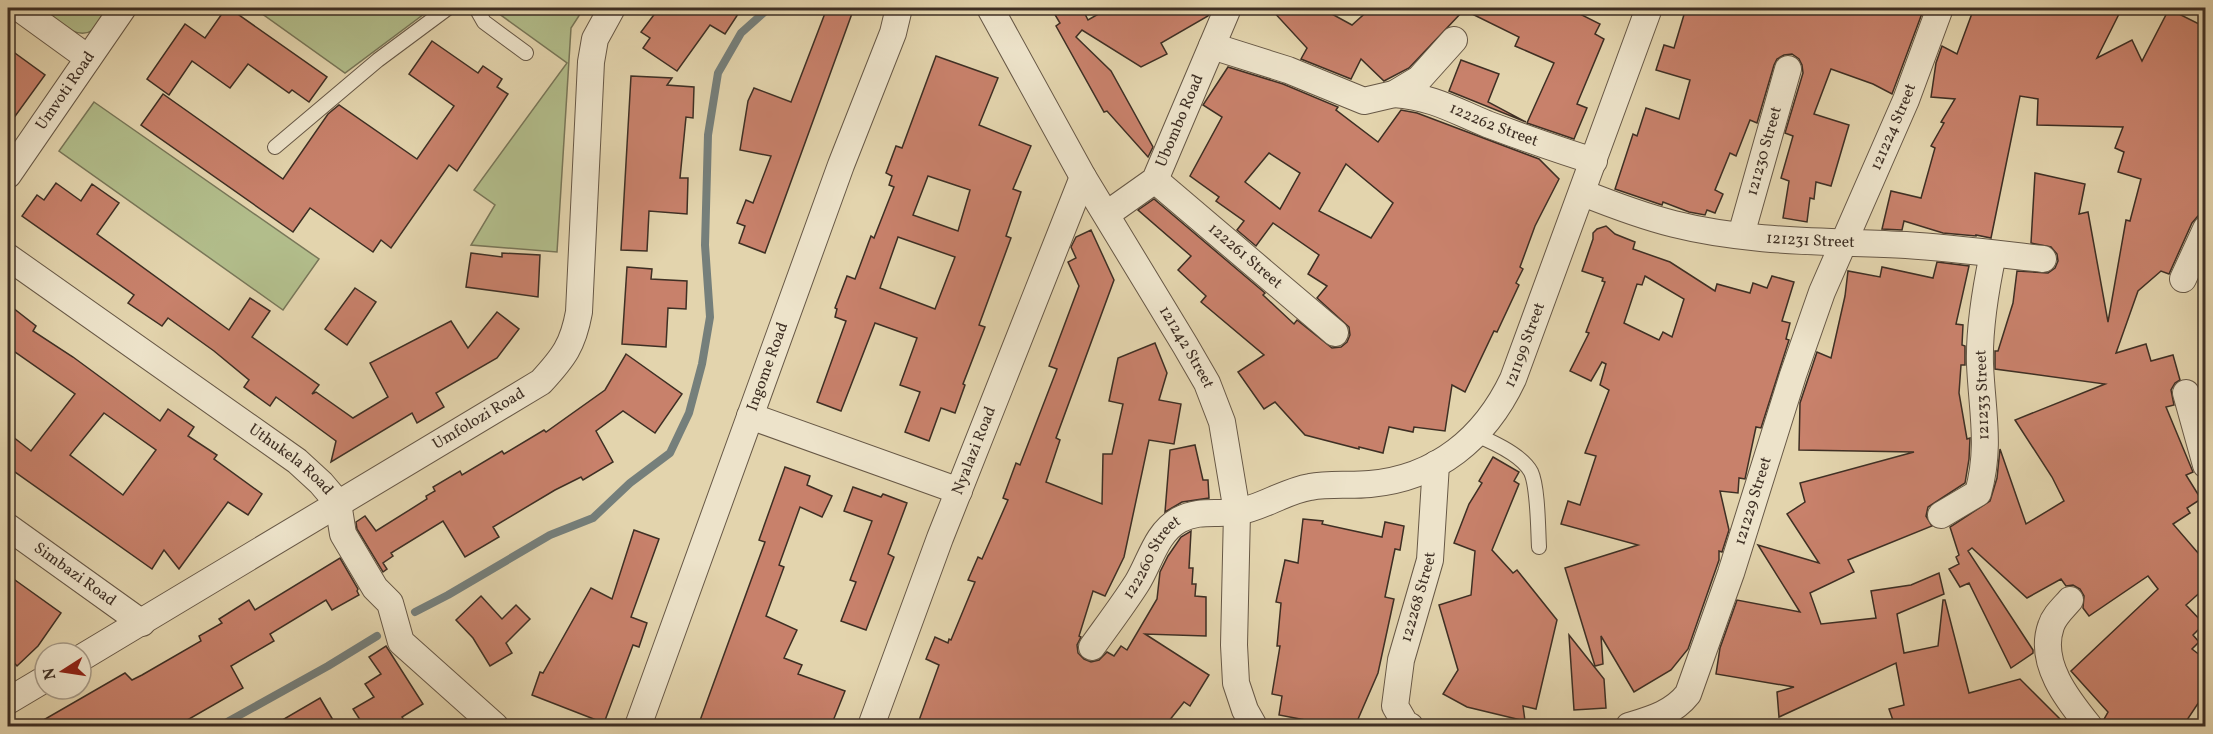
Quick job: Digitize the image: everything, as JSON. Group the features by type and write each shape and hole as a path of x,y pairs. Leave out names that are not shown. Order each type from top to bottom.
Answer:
{"street":[{"path":"19,8 88,58"},
{"name":"Umvoti Road","path":"8,175 123,8"},
{"name":"Umfolozi Road","path":"93,651 541,382 561,360 575,335 579,312 591,62 595,39 612,8"},
{"name":"Ingome Road","path":"638,726 842,165 893,33 899,8"},
{"name":"121242 Street","path":"990,8 1083,177 1207,383 1222,422 1237,512 1234,645 1236,683 1245,710 1254,726"},
{"name":"Ubombo Road","path":"1107,214 1155,180 1228,8"},
{"name":"121199 Street","path":"1237,512 1310,487 1380,482 1420,472 1460,449 1476,435 1502,402 1513,379 1649,8"},
{"name":"121224 Street","path":"1841,244 1906,100 1940,8"},
{"name":"122262 Street","path":"1394,94 1419,79 1454,40"},
{"name":"122262 Street","path":"1212,46 1288,70 1364,100 1394,94 1418,96 1594,161"},
{"name":"121230 Street","path":"1741,235 1788,69"},
{"name":"Nyalazi Road","path":"871,726 940,538 1083,177"},
{"name":"122261 Street","path":"1155,180 1335,333"},
{"name":"121231 Street","path":"1583,193 1647,217 1676,225 1741,235 1841,244 1906,245 2043,259"},
{"path":"2183,279 2205,229"},
{"name":"121229 Street","path":"1629,726 1667,713 1679,705 1688,694 1731,573 1793,375 1841,244"},
{"name":"121233 Street","path":"1941,515 1978,493 1985,467 1986,442 1980,361 1993,254"},
{"name":"Uthukela Road","path":"8,256 297,461 321,483 338,503 343,534 375,588 390,603 401,642 495,726"},
{"path":"2186,393 2205,465"},
{"path":"750,416 959,491"},
{"name":"122268 Street","path":"1408,726 1395,706 1401,660 1430,560 1436,464"},
{"name":"122260 Street","path":"1092,646 1137,582 1165,531 1180,519 1197,514 1237,512"},
{"name":"Simbazi Road","path":"8,526 142,623"},
{"path":"2070,600 2051,625 2049,653 2061,689 2089,726"},
{"path":"8,701 33,686"}],"lane":[{"path":"275,147 378,60 448,8"},
{"path":"476,8 484,22 526,53"},
{"path":"1476,435 1502,446 1530,471 1535,491 1539,547"}],"green space":[{"path":"39,8 110,8 96,28 86,33 79,33 64,27"},
{"path":"254,8 432,8 345,73"},
{"path":"491,8 584,8 571,28 557,252 471,245 495,205 474,190 567,63"},
{"path":"94,102 319,259 283,310 59,151"}],"building":[{"path":"226,8 327,77 309,102 292,90 289,93 248,64 230,88 192,61 169,95 147,79 185,24 205,38"},
{"path":"659,8 742,8 725,34 710,25 677,71 643,48 650,38 641,32"},
{"path":"827,8 854,8 765,253 739,243 745,226 737,223 746,200 753,203 771,156 740,150 748,101 754,88 791,102"},
{"path":"1051,8 1082,8 1088,20 1109,8 1212,8 1208,16 1161,43 1167,54 1141,67 1082,30 1076,37 1111,71 1153,147 1148,157 1107,111 1104,112 1056,26 1060,23"},
{"path":"1270,8 1321,8 1352,25 1371,8 1555,8 1570,14 1572,10 1600,24 1595,34 1604,39 1577,104 1587,108 1574,139 1527,123 1554,63 1515,46 1519,37 1464,10 1409,68 1384,81 1361,59 1351,79 1301,59 1307,48"},
{"path":"1686,8 1924,8 1892,94 1873,84 1831,69 1814,114 1849,125 1831,186 1816,182 1814,199 1810,198 1807,222 1783,218 1789,181 1781,178 1793,136 1785,133 1803,73 1799,59 1792,54 1777,59 1757,123 1750,120 1736,156 1730,153 1715,190 1723,194 1715,213 1707,210 1705,215 1689,212 1663,202 1662,205 1615,189 1633,134 1637,136 1646,108 1679,119 1690,80 1656,70 1664,45 1674,48"},
{"path":"1974,8 2122,8 2097,58 2132,40 2142,61 2169,9 2205,27 2205,214 2198,216 2192,223 2169,274 2161,271 2138,291 2116,353 2146,344 2151,361 2173,355 2180,380 2171,390 2174,405 2166,407 2193,472 2186,475 2201,499 2187,508 2190,513 2173,524 2205,561 2205,588 2186,605 2204,624 2193,635 2199,642 2192,649 2205,659 2205,693 2183,726 2104,726 2103,721 2108,712 2071,671 2158,589 2148,576 2089,616 2083,608 2084,596 2080,589 2073,585 2066,586 2061,579 2027,598 1972,548 1968,551 2033,650 2033,653 2011,668 1969,583 1960,587 1949,569 1959,564 1956,557 1959,555 1950,527 1990,501 1997,478 2000,449 2026,524 2064,501 2052,477 2015,420 2105,384 1995,369 1995,351 1998,351 2013,303 2017,271 2048,273 2055,268 2058,261 2057,254 2051,247 2031,243 2035,173 2085,184 2079,214 2088,212 2108,322 2126,220 2130,221 2141,179 2118,172 2124,152 2115,148 2123,127 2037,125 2038,99 2020,96 1991,238 1943,233 1904,221 1902,230 1882,229 1891,191 1921,198 1935,148 1931,146 1944,123 1941,122 1955,99 1931,97 1936,63 1942,46 1957,54"},
{"path":"432,41 478,73 483,66 502,79 497,87 508,94 457,171 449,165 391,248 381,240 373,252 310,208 293,232 141,125 163,94 283,179 328,114 339,105 417,159 454,106 409,74"},
{"path":"8,48 45,75 8,126"},
{"path":"936,56 998,78 979,125 1031,146 1013,189 1021,192 1006,236 1011,238 979,325 985,327 963,384 965,385 955,413 941,408 929,441 905,432 920,392 900,385 917,338 875,323 841,411 817,402 846,321 835,317 837,309 835,308 847,276 855,279 871,236 874,238 894,187 889,185 892,176 886,173 896,146 902,148","holes":["928,176 970,190 958,231 913,215","898,237 955,257 935,309 880,288"]},
{"path":"1461,60 1499,74 1488,102 1526,122 1449,91"},
{"path":"1228,67 1283,84 1338,107 1336,110 1378,142 1401,110 1417,113 1539,159 1559,179 1535,226 1520,267 1523,269 1516,283 1519,285 1497,332 1494,331 1465,392 1452,385 1445,431 1414,427 1413,432 1389,427 1383,453 1305,435 1275,402 1264,409 1238,372 1264,355 1201,302 1206,296 1178,270 1191,256 1138,210 1154,199 1265,293 1263,295 1294,324 1297,320 1332,348 1341,347 1347,342 1350,335 1349,327 1317,298 1327,286 1308,274 1319,255 1273,223 1256,246 1237,230 1244,221 1216,201 1219,197 1190,176 1222,117 1203,105","holes":["1269,153 1300,173 1280,209 1245,182","1346,164 1393,203 1371,238 1319,211"]},
{"path":"631,76 672,78 667,85 694,87 693,118 686,117 680,178 688,178 687,214 649,211 647,251 621,250"},
{"path":"56,183 81,201 92,184 119,203 97,234 229,330 250,298 270,311 252,337 319,385 312,394 316,392 353,418 388,397 370,363 451,321 468,348 497,312 519,329 497,358 436,393 444,407 417,423 412,413 331,462 336,441 276,397 270,406 244,387 249,380 214,351 168,318 162,326 128,303 134,295 22,216 37,195 44,200"},
{"path":"1606,226 1615,234 1635,242 1633,249 1670,262 1715,291 1717,284 1750,293 1753,283 1767,288 1772,276 1794,282 1782,321 1790,323 1786,339 1789,340 1761,428 1756,427 1745,479 1739,478 1738,493 1720,491 1729,530 1722,552 1719,551 1719,560 1688,649 1671,670 1634,692 1601,636 1603,664 1595,666 1565,568 1638,545 1561,524 1568,501 1580,505 1596,456 1585,453 1609,390 1600,385 1606,364 1602,362 1591,381 1570,371 1589,333 1586,332 1605,282 1602,281 1603,278 1582,271 1593,233","holes":["1645,276 1684,299 1672,337 1663,332 1659,340 1624,323 1637,284 1642,285"]},
{"path":"1091,230 1114,280 1056,438 1060,440 1046,482 1102,504 1103,454 1112,454 1123,404 1109,401 1118,358 1155,343 1167,373 1159,400 1181,404 1174,444 1149,440 1124,557 1105,596 1093,591 1079,636 1081,637 1077,645 1078,653 1091,662 1099,660 1107,652 1114,656 1121,646 1127,650 1157,599 1160,572 1168,556 1181,537 1191,531 1189,568 1193,568 1192,584 1196,584 1195,596 1206,597 1206,636 1145,634 1209,675 1190,706 1184,702 1165,726 1151,726 1142,720 1137,726 917,726 939,665 926,659 935,637 948,643 949,639 951,640 975,582 968,580 978,557 982,559 1008,500 1003,498 1016,463 1020,465 1057,369 1049,366 1079,286 1068,262 1076,258 1071,247 1076,237"},
{"path":"471,253 502,257 502,253 540,255 538,297 466,287"},
{"path":"1937,262 1969,266 1956,324 1963,325 1962,345 1965,346 1965,365 1961,365 1959,393 1967,439 1970,438 1965,483 1928,507 1926,516 1932,526 1848,560 1854,572 1810,593 1821,624 1876,618 1871,591 1911,585 1939,573 1944,594 1897,614 1904,653 1938,646 1943,600 1945,600 1969,693 2020,679 2067,726 1895,726 1889,709 1904,705 1896,663 1779,717 1777,692 1794,687 1716,674 1720,648 1737,600 1800,612 1758,545 1819,563 1787,514 1805,502 1800,483 1914,452 1799,450 1800,403 1817,352 1831,358 1845,296 1848,271 1880,277 1882,267 1933,278"},
{"path":"627,267 652,269 651,279 687,281 686,309 668,308 666,347 622,344"},
{"path":"355,288 376,302 347,345 325,329"},
{"path":"8,304 36,326 33,331 73,357 160,421 168,409 194,427 188,436 217,455 214,459 262,494 248,515 228,502 179,569 164,550 152,569 8,467 8,433 31,451 75,394 8,347","holes":["104,413 156,450 123,495 70,455"]},
{"path":"626,354 682,394 655,433 623,411 596,431 613,462 583,480 581,477 555,490 493,527 499,537 465,557 443,521 391,553 393,556 383,563 387,569 383,572 357,529 356,522 365,516 376,531 427,499 426,496 435,491 433,487 460,471 462,475 502,451 504,454 544,430 546,432 605,390"},
{"path":"1195,445 1203,480 1208,480 1209,498 1182,502 1165,512 1170,450"},
{"path":"1493,457 1519,472 1514,481 1519,484 1492,550 1513,573 1517,570 1557,620 1536,709 1523,706 1525,721 1467,707 1443,694 1458,670 1439,605 1471,595 1475,551 1454,543 1469,504 1482,483 1479,481"},
{"path":"785,467 810,476 807,485 832,496 822,517 800,507 779,565 784,567 766,616 797,630 784,658 802,665 798,674 845,691 831,726 698,726 765,542 759,540"},
{"path":"853,487 881,497 883,494 907,503 888,554 894,557 866,630 841,621 856,582 850,580 872,521 844,511"},
{"path":"1303,519 1323,521 1322,524 1382,537 1385,522 1404,526 1400,550 1395,549 1385,597 1394,599 1378,673 1355,726 1296,726 1305,720 1279,715 1282,696 1272,694 1280,646 1277,646 1281,603 1276,602 1285,560 1298,563"},
{"path":"634,530 659,539 631,617 647,623 639,647 633,645 604,723 532,695 540,672 543,673 591,588 612,599"},
{"path":"340,558 358,589 359,595 332,610 326,600 270,634 274,641 231,666 243,688 177,726 33,726 76,701 93,701 93,691 125,673 132,680 201,641 199,636 222,623 219,619 249,600 255,610"},
{"path":"8,575 61,613 41,641 33,641 33,651 17,666 8,656"},
{"path":"481,596 502,619 516,605 530,619 506,643 512,653 490,666 473,638 456,620"},
{"path":"1569,635 1604,679 1606,708 1574,710"},
{"path":"386,646 423,704 402,717 408,726 364,726 353,709 374,697 365,684 381,674 369,657"},
{"path":"320,698 333,720 321,726 272,726"}],"waterway":[{"path":"415,612 550,535 593,518 630,483 670,453 689,413 702,364 710,317 705,245 708,135 718,73 741,33 769,8"},
{"path":"220,726 377,636"}]}
